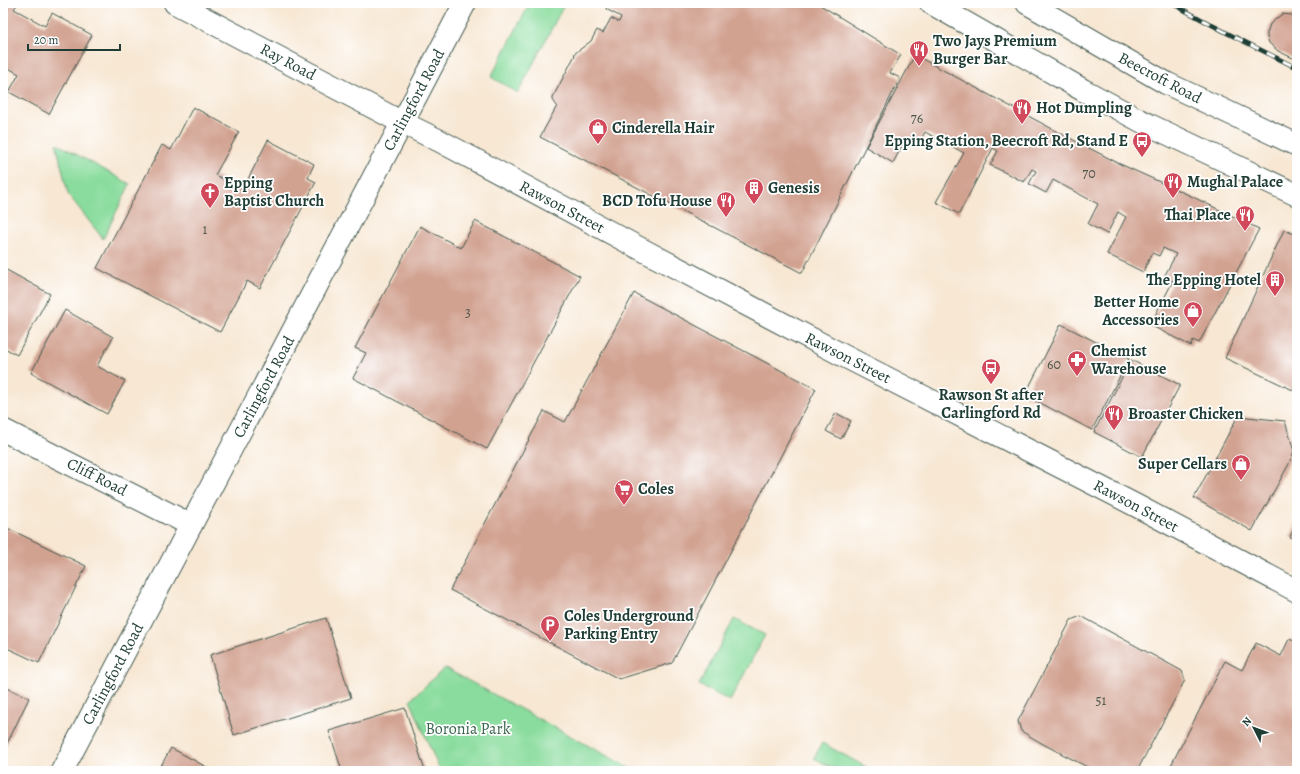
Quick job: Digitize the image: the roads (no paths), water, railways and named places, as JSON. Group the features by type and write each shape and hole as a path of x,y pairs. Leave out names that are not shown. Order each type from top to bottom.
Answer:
{"main road":[{"name":"Ray Road","path":"175,3 401,122"},
{"name":"Carlingford Road","path":"62,771 464,3"},
{"path":"931,3 1128,114 1297,196"},
{"name":"Beecroft Road","path":"1026,3 1166,83 1297,145"},
{"name":"Rawson Street","path":"401,122 440,141 846,357 1135,505 1297,591"},
{"name":"Cliff Road","path":"3,430 191,525"}],"railway":[{"path":"1171,3 1297,68"}],"place":[{"name":"Two Jays Premium Burger Bar","path":"919,67"},
{"name":"Hot Dumpling","path":"1022,125"},
{"name":"Cinderella Hair","path":"598,145"},
{"name":"Epping Station, Beecroft Rd, Stand E","path":"1142,158"},
{"name":"Mughal Palace","path":"1173,199"},
{"name":"Genesis","path":"754,205"},
{"name":"Epping Baptist Church","path":"210,209"},
{"name":"BCD Tofu House","path":"726,218"},
{"name":"Thai Place","path":"1245,232"},
{"name":"The Epping Hotel","path":"1275,297"},
{"name":"Better Home Accessories","path":"1193,328"},
{"name":"Chemist Warehouse","path":"1077,377"},
{"name":"Rawson St after Carlingford Rd","path":"991,385"},
{"name":"Broaster Chicken","path":"1114,431"},
{"name":"Super Cellars","path":"1241,481"},
{"name":"Coles","path":"624,506"},
{"name":"Coles Underground Parking Entry","path":"550,642"}],"park label":[{"name":"Boronia Park","path":"468,729"}]}
